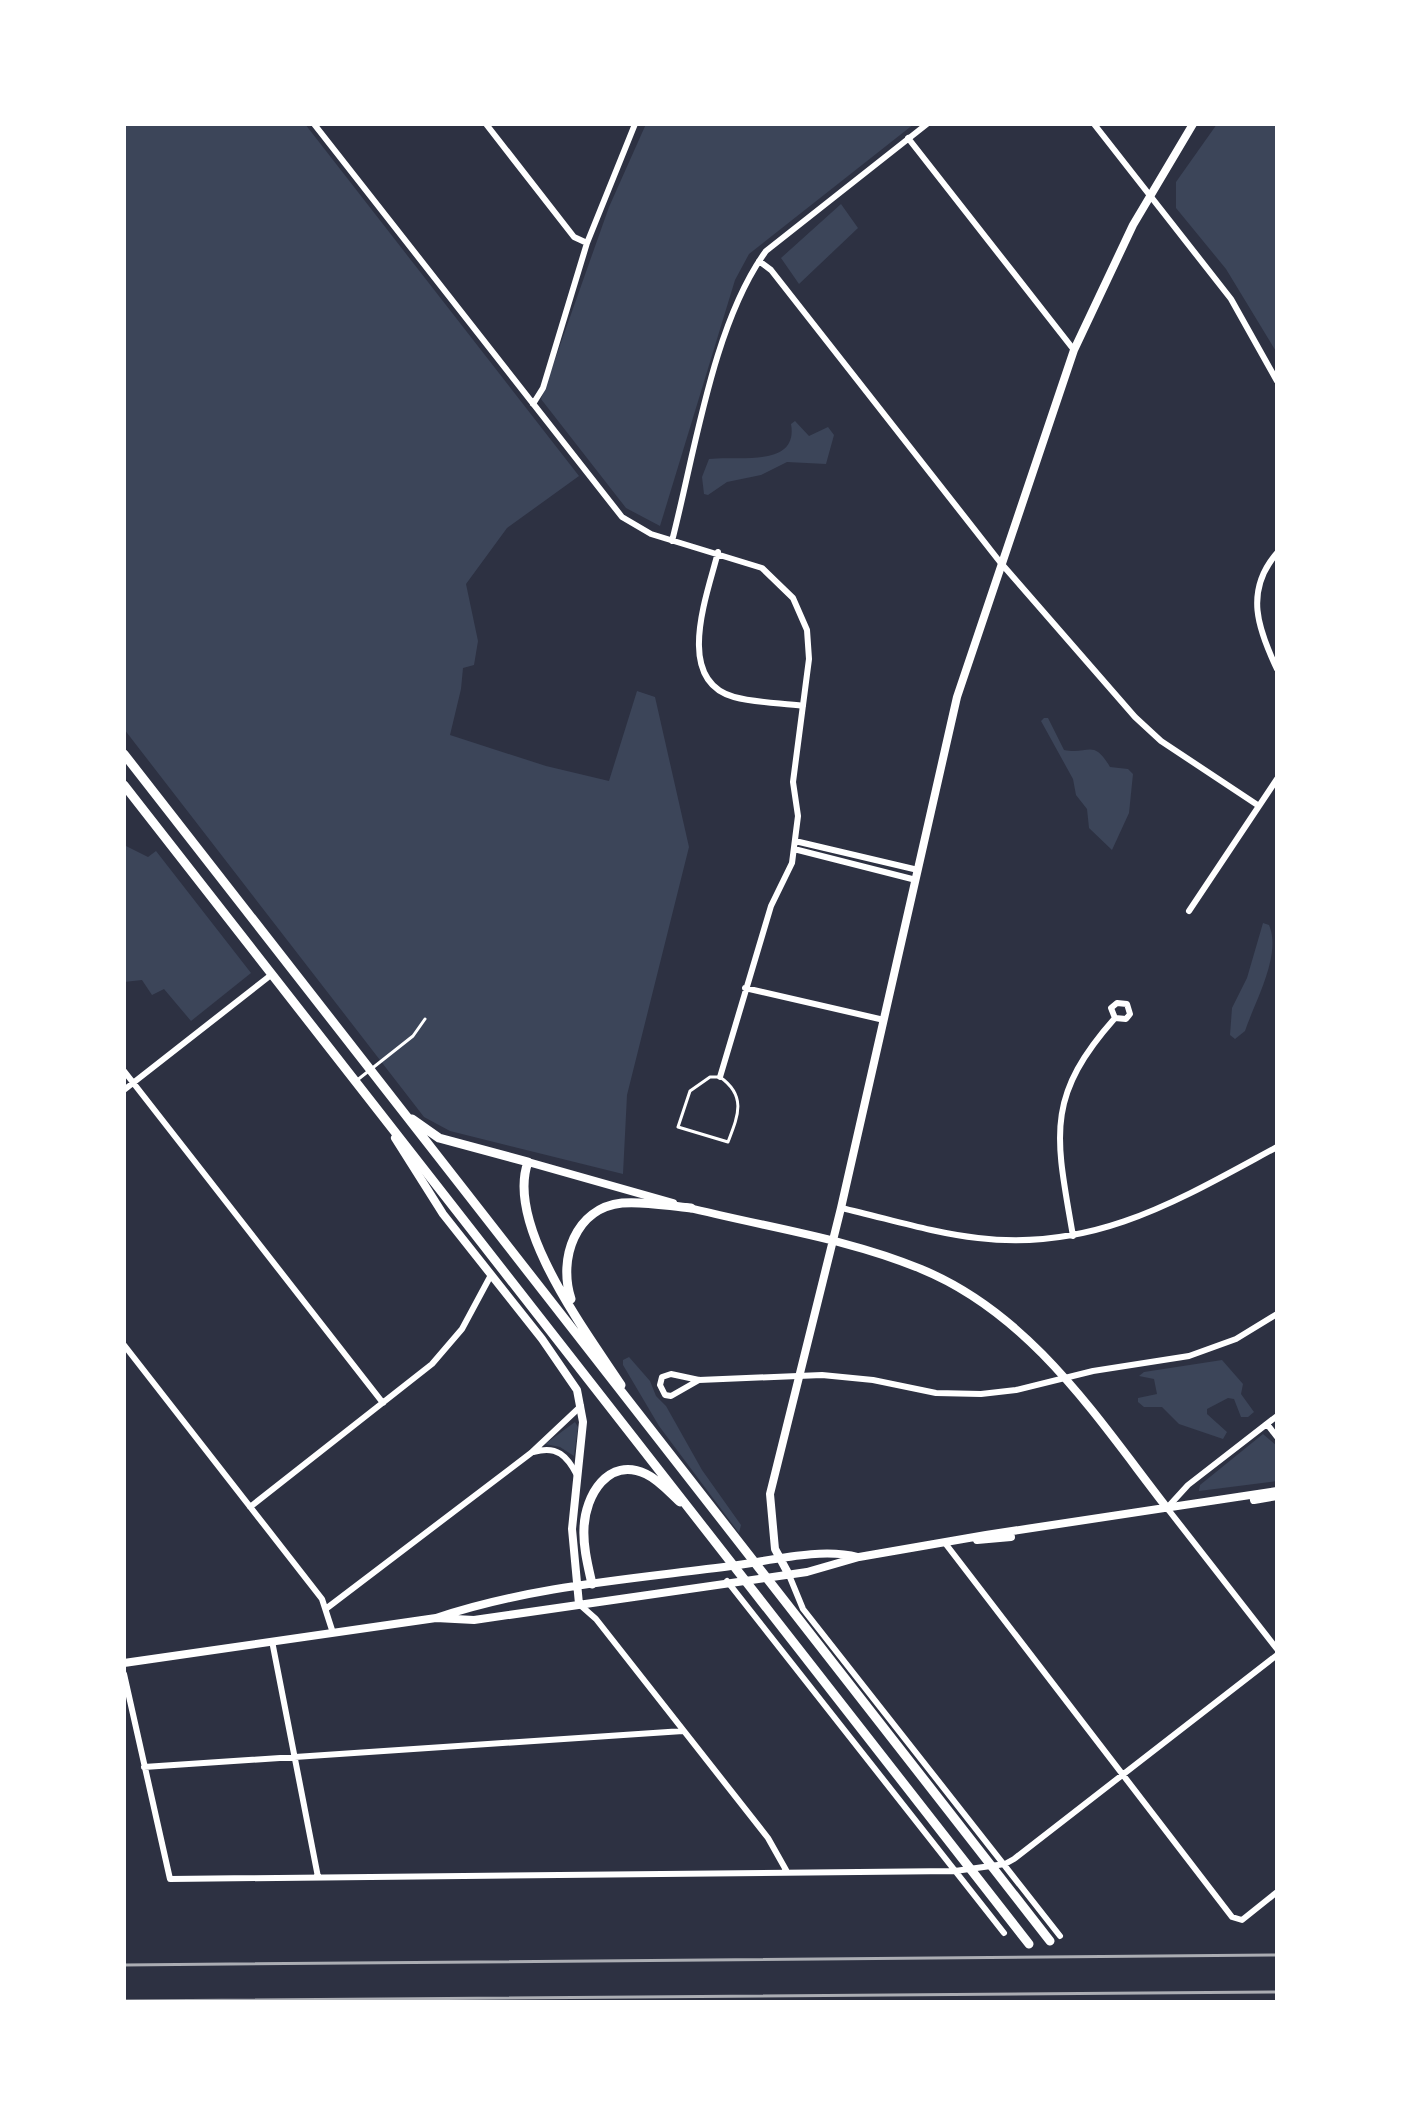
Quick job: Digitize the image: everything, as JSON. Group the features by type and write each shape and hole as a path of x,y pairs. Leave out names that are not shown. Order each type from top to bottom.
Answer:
{"main road":[{"path":"789,1575 779,1560 770,1518 770,1494 841,1208 957,697 1074,350 1109,271 1150,194 1193,124"},
{"path":"124,754 1050,1941"},
{"path":"124,785 1029,1944"},
{"path":"392,1100 439,1138 691,1208 832,1242 916,1267 953,1285 1020,1331 1065,1378 1168,1510"},
{"path":"379,1109 425,1189 569,1376 581,1405 583,1422 572,1529 579,1604"},
{"path":"528,1162 524,1191 534,1239 654,1435"},
{"path":"581,1320 569,1292 565,1267 571,1242 584,1222 601,1210 621,1203 691,1208"},
{"path":"595,1602 584,1537 588,1502 598,1484 615,1473 631,1471 649,1475 691,1513 721,1548"},
{"path":"436,1618 474,1620 730,1581 789,1575 859,1557 1277,1494"},
{"path":"124,1663 436,1618 481,1603 577,1585 779,1560 847,1554 859,1557"}],"street":[{"path":"314,124 622,517 636,527 672,541 751,562 772,575 799,608 809,644 793,788 798,816 794,845 745,988 720,1077"},
{"path":"486,124 574,237 587,243"},
{"path":"533,404 543,388 587,243 635,124"},
{"path":"672,541 718,358 740,292 766,251 927,124"},
{"path":"1094,124 1231,299 1277,381"},
{"path":"908,138 1074,350"},
{"path":"759,261 771,270 1000,562 1145,727 1259,806"},
{"path":"718,552 697,643 699,660 706,675 719,689 733,697 803,706"},
{"path":"1277,553 1262,576 1256,607 1259,630 1277,669"},
{"path":"1189,911 1277,779"},
{"path":"794,845 918,870"},
{"path":"794,845 916,880"},
{"path":"124,1090 271,975"},
{"path":"745,988 884,1020"},
{"path":"1073,1236 1058,1143 1061,1109 1081,1059 1115,1018"},
{"path":"124,1071 383,1403"},
{"path":"841,1208 979,1238 1023,1240 1073,1236 1149,1214 1277,1147"},
{"path":"250,1507 445,1351 462,1329 491,1275"},
{"path":"699,1380 671,1396 665,1395 660,1385 662,1377 671,1374 699,1380 799,1375 861,1378 936,1393 971,1395 1016,1390 1205,1352 1244,1335 1277,1314"},
{"path":"124,1345 327,1608 333,1633"},
{"path":"327,1608 531,1453 570,1419 581,1405"},
{"path":"124,1674 170,1879 958,1870 997,1866 1005,1864 1121,1776 1277,1652 1168,1510 1188,1485 1277,1416"},
{"path":"1267,1424 1277,1437"},
{"path":"531,1453 553,1449 569,1461 577,1475"},
{"path":"945,1543 1232,1917 1242,1920 1277,1892"},
{"path":"789,1575 803,1609 1060,1936"},
{"path":"730,1581 1004,1933"},
{"path":"595,1602 596,1619"},
{"path":"579,1604 596,1619 781,1856 786,1870"},
{"path":"272,1641 318,1877"},
{"path":"144,1767 683,1731"}],"lane":[{"path":"356,1081 413,1036 425,1019"},
{"path":"710,1077 720,1077 738,1097 740,1111 728,1142 678,1127 690,1091 710,1077"}],"shaded area":[{"path":"124,124 305,124 579,476 507,528 466,584 478,641 474,665 463,668 450,735 546,766 609,781 637,691 655,697 689,847 627,1095 623,1174 450,1131 424,1117 124,729"},
{"path":"646,124 914,124 749,254 735,280 660,526 626,508 541,399 609,207"},
{"path":"1217,124 1277,124 1277,353 1226,269 1176,208 1176,182"},
{"path":"841,204 858,228 799,284 781,258"},
{"path":"795,421 809,436 828,427 834,435 826,464 787,462 761,475 727,482 708,495 704,494 702,477 709,459 776,454 785,448 791,438 791,424"},
{"path":"1048,718 1064,750 1095,750 1110,767 1128,769 1133,774 1129,813 1112,850 1089,828 1087,809 1076,795 1073,779 1041,721"},
{"path":"124,845 148,857 156,851 251,973 191,1021 164,989 152,995 142,980 124,982"},
{"path":"1263,923 1269,925 1272,937 1270,964 1245,1031 1235,1039 1230,1035 1232,1008 1247,978"},
{"path":"629,1357 650,1381 702,1470 741,1525 739,1533 659,1426 623,1365 623,1360"},
{"path":"1222,1360 1243,1384 1241,1394 1254,1412 1248,1417 1241,1417 1234,1399 1228,1398 1207,1409 1207,1414 1227,1432 1223,1439 1179,1424 1162,1407 1144,1407 1138,1402 1138,1398 1157,1394 1154,1379 1139,1376 1144,1372"},
{"path":"575,1422 578,1427 574,1456 560,1447 545,1444"},
{"path":"1263,1434 1277,1446 1277,1481 1199,1491 1200,1485"}],"railway":[{"path":"124,1965 1277,1955"},
{"path":"124,2001 1277,1992"}]}
